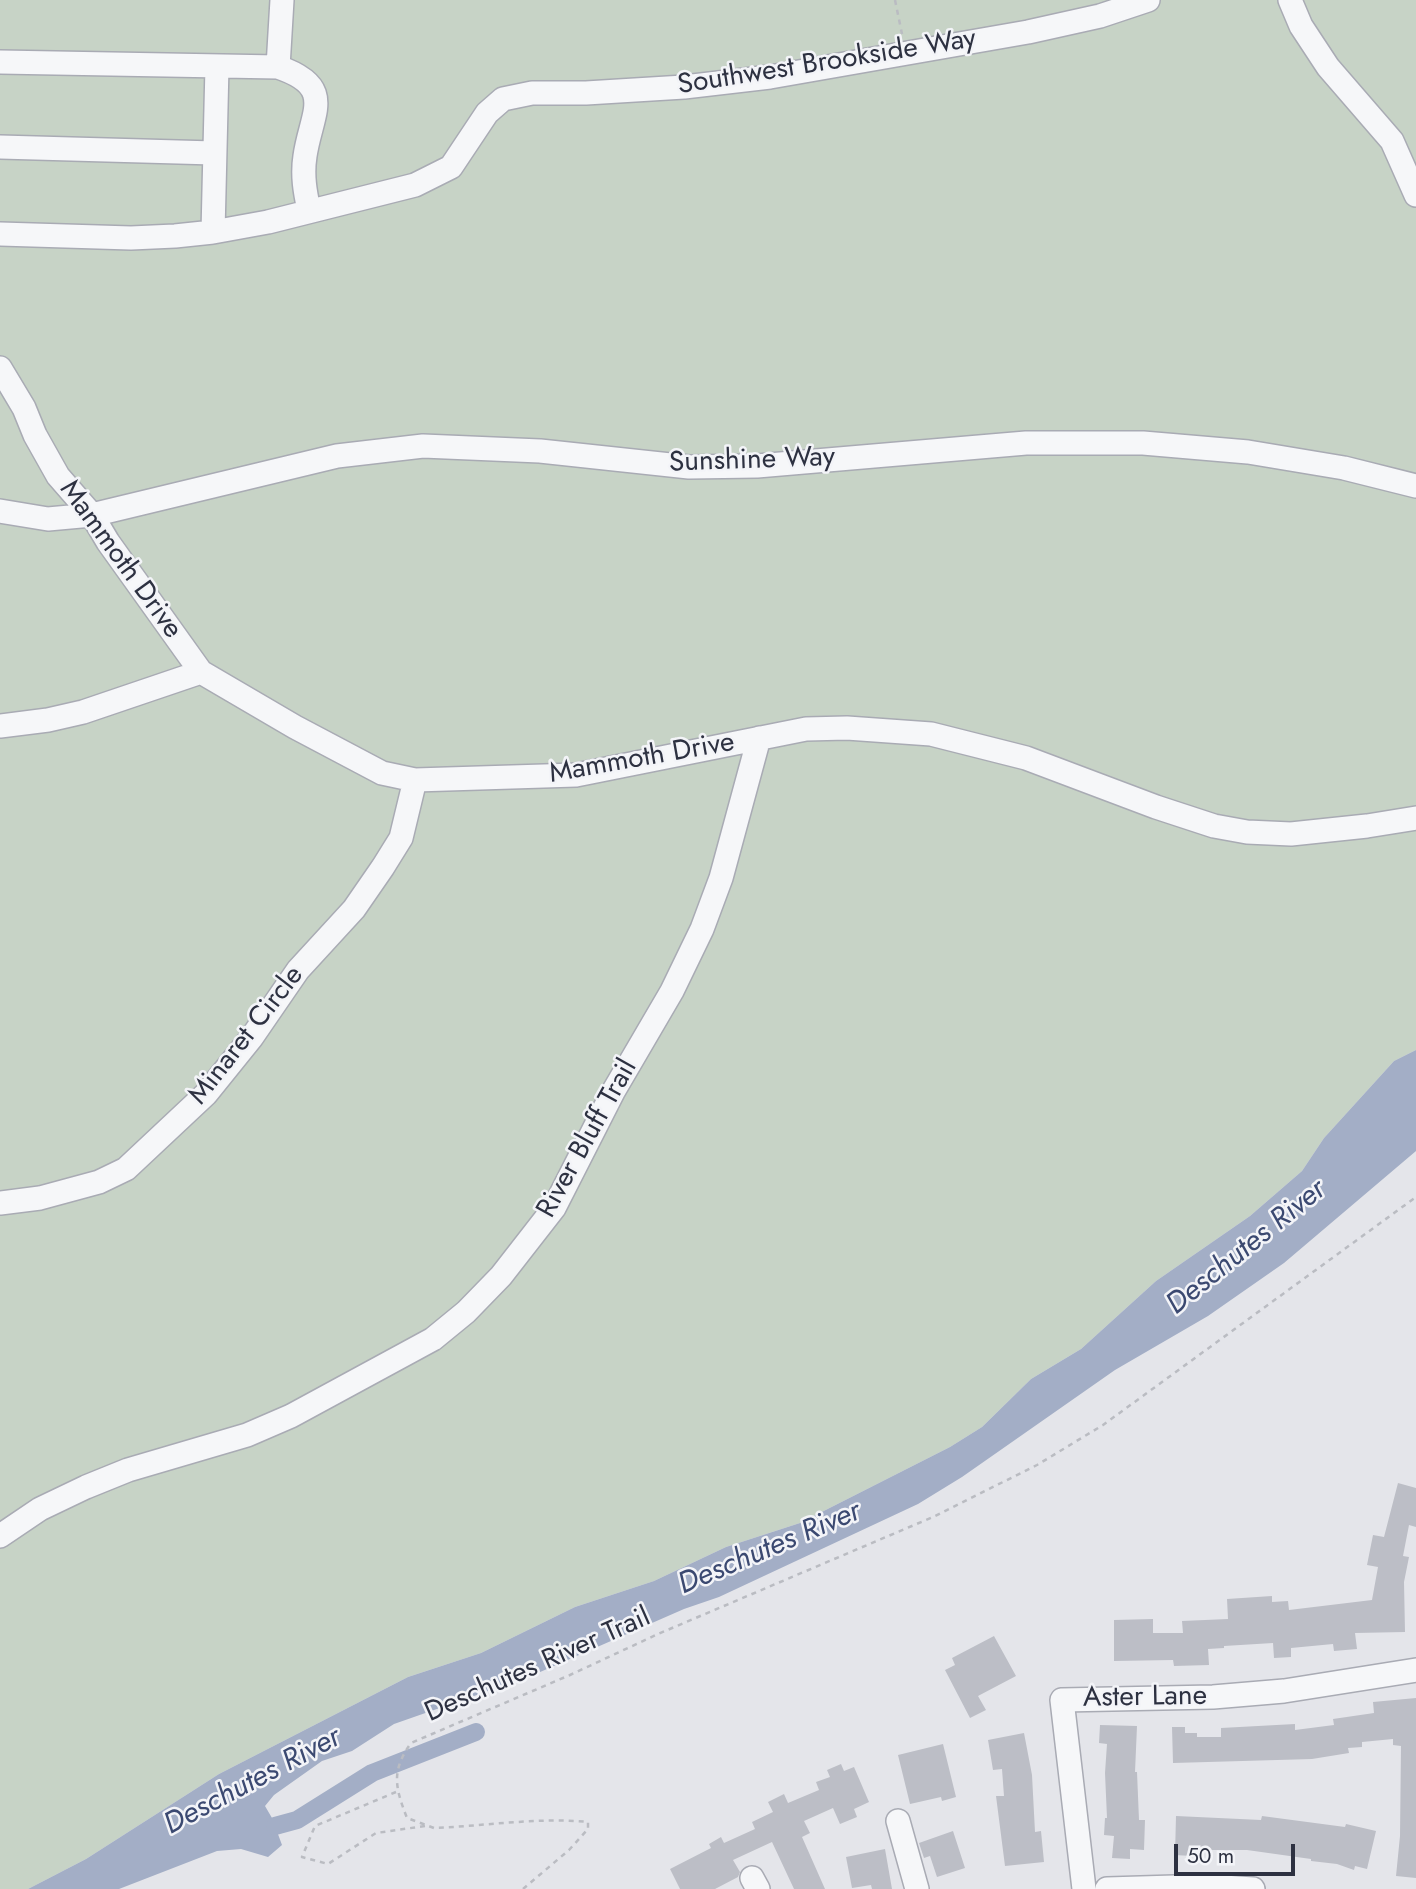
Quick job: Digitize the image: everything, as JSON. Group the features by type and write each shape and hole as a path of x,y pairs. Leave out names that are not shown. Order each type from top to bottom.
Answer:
{"street":[{"path":"278,67 282,0"},
{"name":"Southwest Brookside Way","path":"0,234 131,238 213,232 268,222 415,185 452,167 487,113 503,99 532,93 586,93 770,78 906,55 1100,16 1148,0"},
{"path":"1290,0 1301,26 1328,67 1392,141 1416,195"},
{"path":"0,62 278,67 301,78 311,87 316,100 316,113 305,154 304,183 309,210"},
{"path":"213,232 217,66"},
{"path":"0,147 214,153"},
{"name":"Mammoth Drive","path":"0,368 24,408 35,435 58,476 92,515 108,542 201,672 382,774 415,780 576,775 806,729 847,728 931,734 1026,758 1202,822 1247,832 1291,834 1416,818"},
{"name":"Sunshine Way","path":"92,515 337,456 423,446 540,451 702,467 757,466 1026,443 1143,443 1248,452 1344,468 1416,486"},
{"path":"0,511 48,519 92,515"},
{"path":"0,726 83,712 201,672"},
{"name":"River Bluff Trail","path":"0,1536 40,1509 86,1487 128,1470 247,1435 291,1416 433,1339 466,1312 501,1276 554,1208 613,1092 672,991 702,929 721,878 759,738"},
{"name":"Minaret Circle","path":"0,1203 40,1198 99,1182 126,1169 206,1094 252,1037 298,970 354,909 383,867 401,838 415,780"},
{"name":"Aster Lane","path":"1084,1889 1062,1700 1224,1696 1283,1691 1416,1670"},
{"path":"898,1821 917,1889"},
{"path":"1107,1889 1208,1886 1253,1889"}],"path":[{"path":"895,0 906,55"},
{"name":"Deschutes River Trail","path":"397,1792 397,1776 403,1755 411,1743 933,1517 1037,1465 1103,1425 1416,1197"},
{"path":"425,1826 376,1832 328,1864 302,1857 315,1826 397,1792 408,1818 434,1828 492,1826 560,1819 588,1822 589,1829 569,1850 523,1889"}],"green space":[{"path":"0,0 1416,0 1416,1050 1394,1061 1324,1138 1302,1171 1250,1216 1156,1281 1081,1349 1031,1379 982,1427 950,1447 800,1523 726,1547 654,1581 575,1607 481,1653 408,1677 219,1774 86,1859 28,1889 0,1889"}],"water":[{"name":"Deschutes River","path":"1416,1050 1416,1151 1284,1263 1208,1316 1115,1370 962,1477 918,1504 719,1597 684,1609 531,1676 394,1724 352,1751 322,1761 274,1795 265,1806 282,1845 268,1857 241,1849 217,1851 119,1889 28,1889 86,1859 219,1774 408,1677 481,1653 575,1607 654,1581 726,1547 800,1523 950,1447 982,1427 1031,1379 1081,1349 1156,1281 1250,1216 1302,1171 1324,1138 1394,1061"}],"building":[{"path":"1398,1483 1416,1488 1416,1527 1409,1525 1403,1556 1409,1557 1404,1582 1405,1632 1355,1633 1357,1649 1334,1651 1333,1644 1291,1648 1291,1657 1274,1658 1273,1643 1208,1649 1209,1665 1174,1666 1173,1660 1114,1661 1114,1620 1153,1619 1153,1633 1183,1633 1182,1621 1228,1619 1227,1599 1272,1596 1272,1602 1288,1601 1289,1610 1372,1600 1378,1567 1367,1565 1373,1535 1384,1537"},
{"path":"994,1636 1016,1676 978,1696 986,1710 970,1718 945,1670 955,1665 952,1658"},
{"path":"1416,1698 1416,1878 1396,1876 1400,1836 1401,1746 1393,1745 1393,1739 1362,1742 1362,1747 1348,1748 1349,1753 1312,1759 1173,1763 1172,1727 1185,1727 1185,1733 1197,1733 1197,1737 1221,1737 1221,1728 1295,1724 1295,1730 1334,1725 1333,1719 1374,1713 1373,1702"},
{"path":"1100,1725 1137,1726 1135,1772 1139,1820 1145,1820 1144,1850 1130,1849 1130,1859 1112,1858 1114,1836 1104,1835 1107,1818 1107,1744 1099,1743"},
{"path":"1024,1733 1032,1775 1035,1832 1041,1831 1044,1862 1005,1866 996,1796 1004,1796 1002,1769 993,1770 988,1740"},
{"path":"943,1744 956,1797 942,1801 941,1797 910,1804 898,1755"},
{"path":"841,1764 844,1771 854,1767 869,1802 854,1809 857,1817 840,1824 833,1808 804,1821 810,1833 802,1837 825,1889 794,1889 772,1842 733,1860 740,1872 738,1877 715,1889 680,1889 670,1869 711,1848 709,1844 721,1837 724,1843 755,1829 752,1822 773,1812 768,1802 784,1794 788,1803 819,1790 816,1782 830,1777 827,1770"},
{"path":"1176,1816 1261,1820 1262,1816 1345,1827 1346,1824 1376,1831 1367,1869 1355,1866 1354,1870 1311,1859 1247,1850 1192,1850 1192,1856 1175,1855"},
{"path":"953,1831 965,1868 937,1877 930,1856 924,1858 919,1843"},
{"path":"885,1849 892,1889 872,1889 871,1885 852,1888 846,1857"}],"waterway":[{"path":"275,1826 297,1820 372,1773 476,1732"}]}
